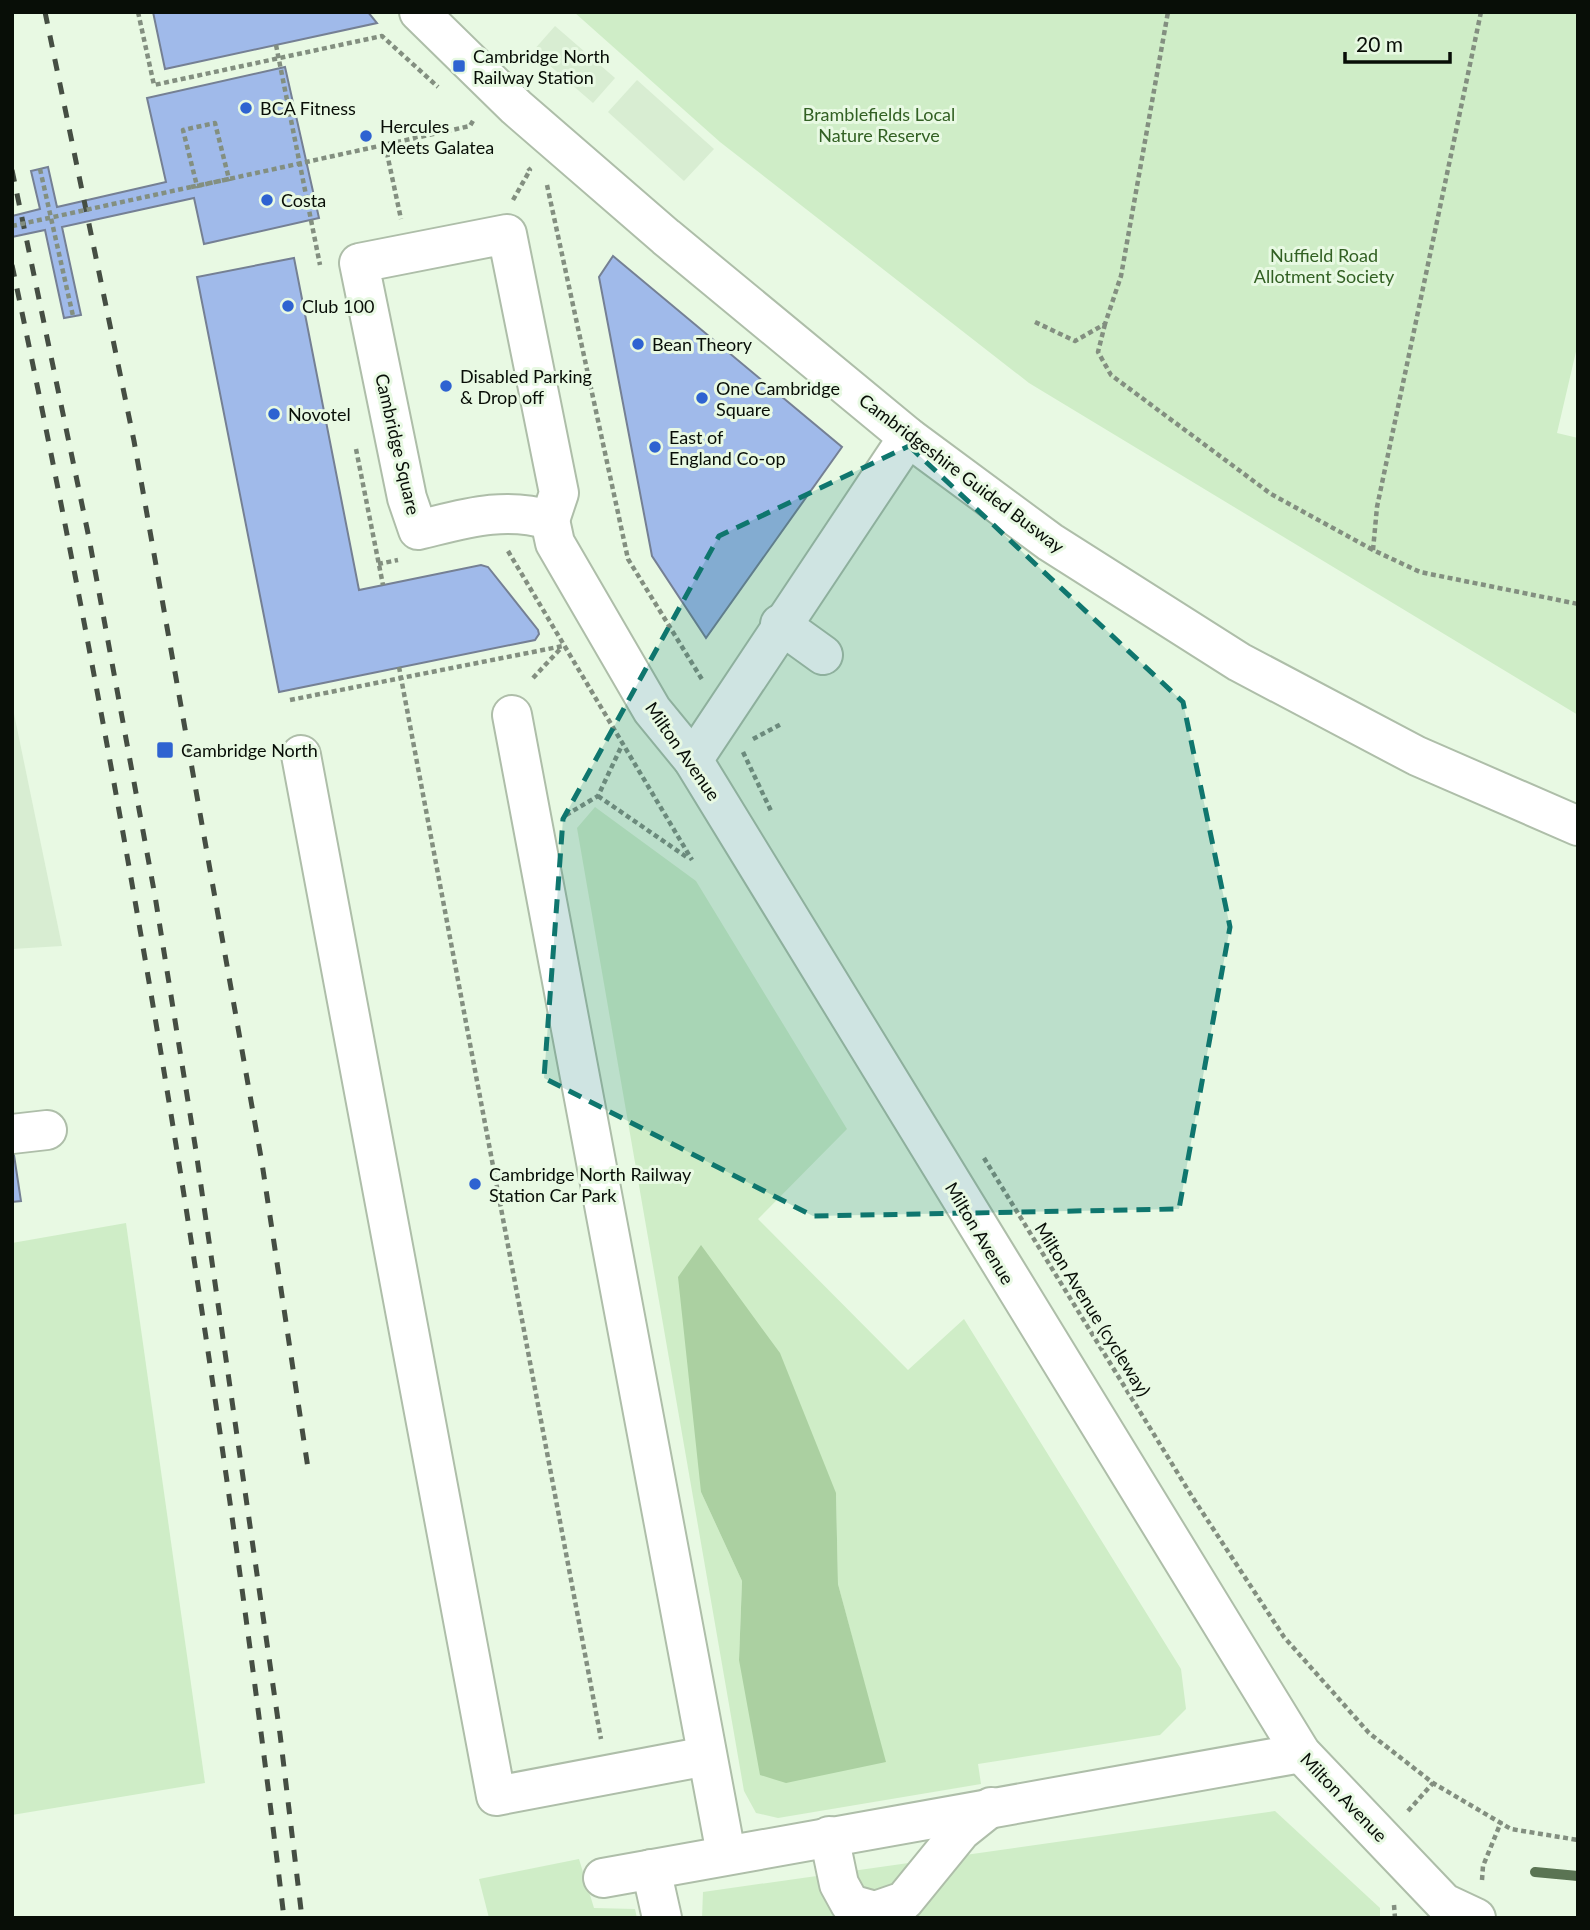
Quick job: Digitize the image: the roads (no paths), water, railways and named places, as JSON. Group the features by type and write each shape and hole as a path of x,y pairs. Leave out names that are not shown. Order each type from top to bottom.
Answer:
{"street":[{"name":"Cambridgeshire Guided Busway","path":"419,12 516,107 666,237 908,437 1050,542 1239,662 1417,756 1578,826"},
{"name":"Cambridge Square","path":"507,234 559,493 550,520 524,513 486,514 418,530 407,498 359,263 507,234"},
{"path":"693,760 780,625 908,437"},
{"name":"Milton Avenue","path":"550,520 555,543 652,710 693,760 1301,1753 1459,1908"},
{"path":"780,625 823,655"},
{"path":"512,715 726,1854"},
{"path":"301,755 496,1796 707,1756"},
{"path":"603,1878 1301,1753"},
{"path":"829,1836 839,1884 850,1903 875,1911 904,1900 961,1830 991,1807"},
{"path":"651,1869 662,1918"}],"waterway":[{"path":"1535,1872 1578,1876"}],"railway":[{"path":"45,12 134,441 262,1163 309,1475"},
{"path":"12,170 89,538 155,896 196,1151 280,1734 302,1918"},
{"path":"12,265 94,676 167,1088 230,1502 284,1918"}],"place":[{"name":"Cambridge North Railway Station","path":"459,66"},
{"name":"BCA Fitness","path":"246,108"},
{"name":"Hercules Meets Galatea","path":"366,136"},
{"name":"Costa","path":"267,200"},
{"name":"Club 100","path":"288,306"},
{"name":"Bean Theory","path":"638,344"},
{"name":"Disabled Parking & Drop off","path":"446,386"},
{"name":"One Cambridge Square","path":"702,398"},
{"name":"Novotel","path":"274,414"},
{"name":"East of England Co-op","path":"655,447"},
{"name":"Cambridge North","path":"165,750"},
{"name":"Cambridge North Railway Station Car Park","path":"475,1184"}],"park label":[{"name":"Bramblefields Local Nature Reserve","path":"879,124"},
{"name":"Nuffield Road Allotment Society","path":"1324,265"}]}
